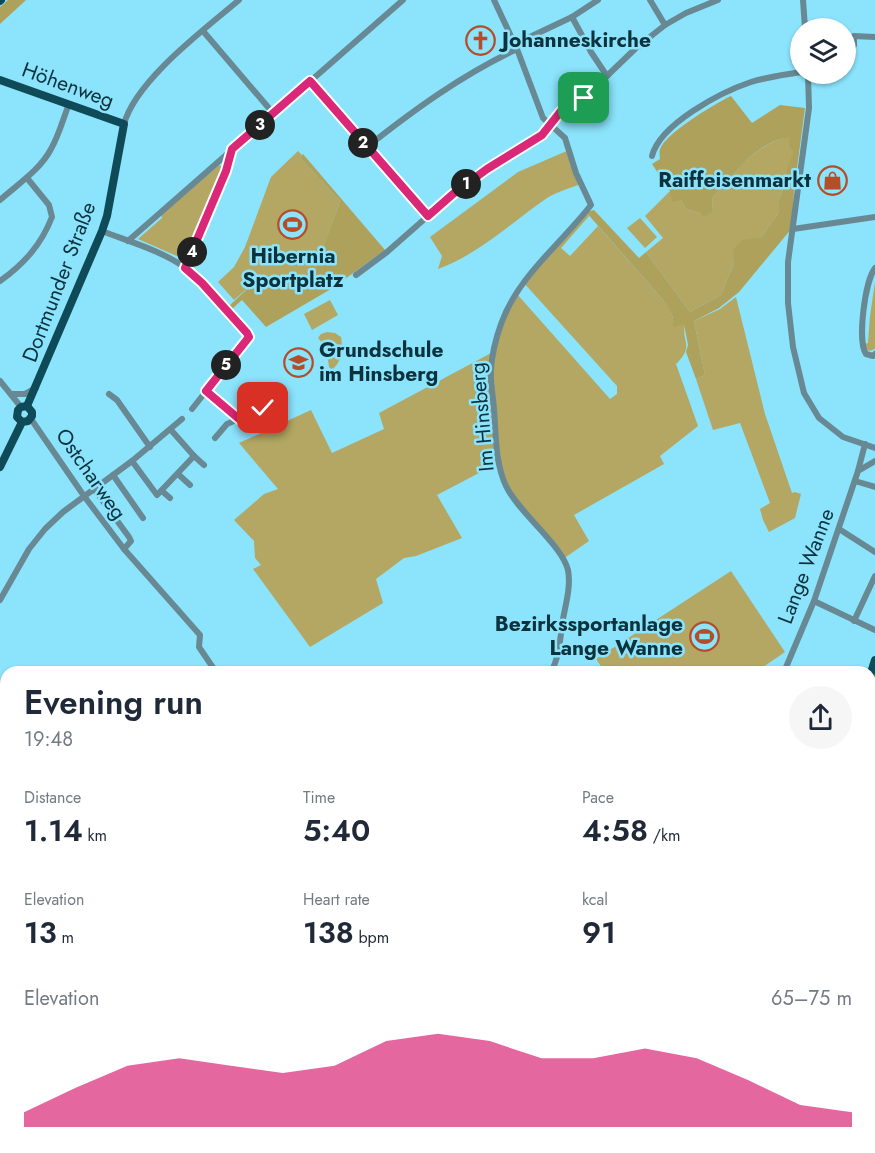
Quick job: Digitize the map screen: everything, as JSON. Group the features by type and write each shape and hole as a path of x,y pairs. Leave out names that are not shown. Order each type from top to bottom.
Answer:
{"main road":[{"name":"Höhenweg","path":"0,80 124,124"},
{"name":"Dortmunder Straße","path":"24,407 36,388 102,231 107,216 124,124"},
{"path":"0,467 22,422 31,419 32,412 24,407 17,415 22,422"}],"street":[{"name":"Dortmunder Straße","path":"124,124 137,99 164,65 239,0"},
{"path":"128,241 403,0"},
{"path":"494,0 516,46 543,118 550,124"},
{"path":"367,147 445,88 516,46 572,18 598,0"},
{"path":"650,0 665,25"},
{"path":"356,275 387,252 453,194 487,169 542,135 561,111 584,98 636,48 665,25 686,13 718,0"},
{"path":"803,0 804,18"},
{"path":"572,18 607,76"},
{"path":"203,31 273,113"},
{"path":"856,36 875,37"},
{"path":"652,156 659,141 713,99 751,82 790,74"},
{"path":"310,81 428,216"},
{"path":"808,84 809,108 788,262 789,323 795,357 804,393 819,418 843,437 875,448"},
{"path":"0,200 37,168 51,149 69,104"},
{"name":"Im Hinsberg","path":"550,124 565,138 576,173 591,205 523,282 514,296 500,325 491,370 496,444 503,480 517,504 560,554 567,569 568,592 558,651 552,666"},
{"path":"185,268 226,171 232,149"},
{"path":"0,281 27,260 52,217 49,205 27,178"},
{"path":"796,211 801,221 809,226"},
{"path":"793,229 875,217"},
{"path":"102,231 155,252 185,268 202,283 247,333 249,337 192,409"},
{"path":"875,268 870,275 867,292 862,345 866,354 873,356 875,354"},
{"path":"1,384 24,407"},
{"path":"11,394 26,394 36,388"},
{"path":"206,391 239,419"},
{"path":"109,394 117,400 150,447"},
{"path":"215,438 227,424 263,408"},
{"name":"Ostcharweg","path":"31,419 124,549 200,635 199,647 212,666"},
{"path":"0,600 29,549 45,529 182,419"},
{"path":"171,430 204,465"},
{"name":"Lange Wanne","path":"787,666 814,601 866,444"},
{"path":"132,461 157,495 195,456"},
{"path":"858,471 875,461"},
{"path":"178,474 190,485"},
{"path":"113,475 143,518"},
{"path":"855,481 875,487"},
{"name":"Ostcharweg","path":"94,489 131,541 124,549"},
{"path":"162,491 170,498"},
{"path":"839,529 875,552"},
{"path":"854,621 875,576"},
{"path":"816,602 875,630"}],"shaded area":[{"path":"8,0 26,0 0,24 0,7"},
{"path":"731,96 752,123 780,105 805,108 794,191 792,228 739,292 719,308 694,321 705,375 696,379 686,352 688,345 684,324 673,327 672,316 663,300 586,212 594,210 639,258 646,252 690,312 721,295 734,263 733,250 742,240 761,238 779,212 779,199 787,179 786,173 793,151 789,147 790,137 767,145 746,160 712,198 713,212 704,217 700,213 686,209 681,200 672,202 670,191 652,164 660,159 660,150 664,143 680,128"},
{"path":"790,136 793,151 787,179 779,199 779,212 761,238 734,263 721,295 690,312 646,252 663,238 645,216 670,191 681,200 686,209 704,216 713,212 712,198 737,169 766,146"},
{"path":"569,150 581,184 547,198 481,247 438,269 442,256 430,237 518,172"},
{"name":"Hibernia Sportplatz","path":"298,151 302,155 300,158 340,201 312,280 286,286 259,278 234,300 218,282 234,267 245,247 271,177"},
{"path":"303,154 385,250 331,289 266,327 242,300 232,309 229,306 259,278 286,286 312,279 340,201 300,158"},
{"path":"219,165 223,167 223,172 186,260 138,239 162,218 161,215"},
{"path":"586,212 589,216 561,248 570,256 598,226 663,300 670,309 674,322 685,324 686,348 682,358 676,364 698,426 660,456 664,464 574,515 589,541 563,559 517,504 498,463 437,495 462,538 416,556 404,558 376,579 383,603 310,647 253,569 261,565 255,558 254,541 234,520 264,494 278,489 239,443 311,410 332,453 384,429 379,413 493,352 500,325 517,294 610,399 617,394 617,386 523,282"},
{"path":"640,218 657,237 645,248 627,228"},
{"path":"875,282 875,349 869,351 864,344 868,343"},
{"path":"736,297 765,414 792,493 801,494 795,518 769,532 760,509 770,503 740,423 713,430 696,379 705,375 694,321 720,309"},
{"path":"330,300 338,315 312,330 304,314"},
{"path":"327,332 341,337 341,355 332,370 329,367 326,347 318,338"},
{"name":"Bezirkssportanlage Lange Wanne","path":"731,571 785,652 765,666 601,666 596,659"}],"place":[{"name":"Johanneskirche","path":"481,40"},
{"name":"Raiffeisenmarkt","path":"832,180"},
{"name":"Hibernia Sportplatz","path":"293,225"},
{"name":"Grundschule im Hinsberg","path":"298,362"},
{"name":"Bezirkssportanlage Lange Wanne","path":"704,636"}],"route":[{"path":"263,408 239,419 206,391 249,337 202,283 185,268 226,171 232,149 310,81 428,216 487,169 542,135 561,111 584,98"}]}
